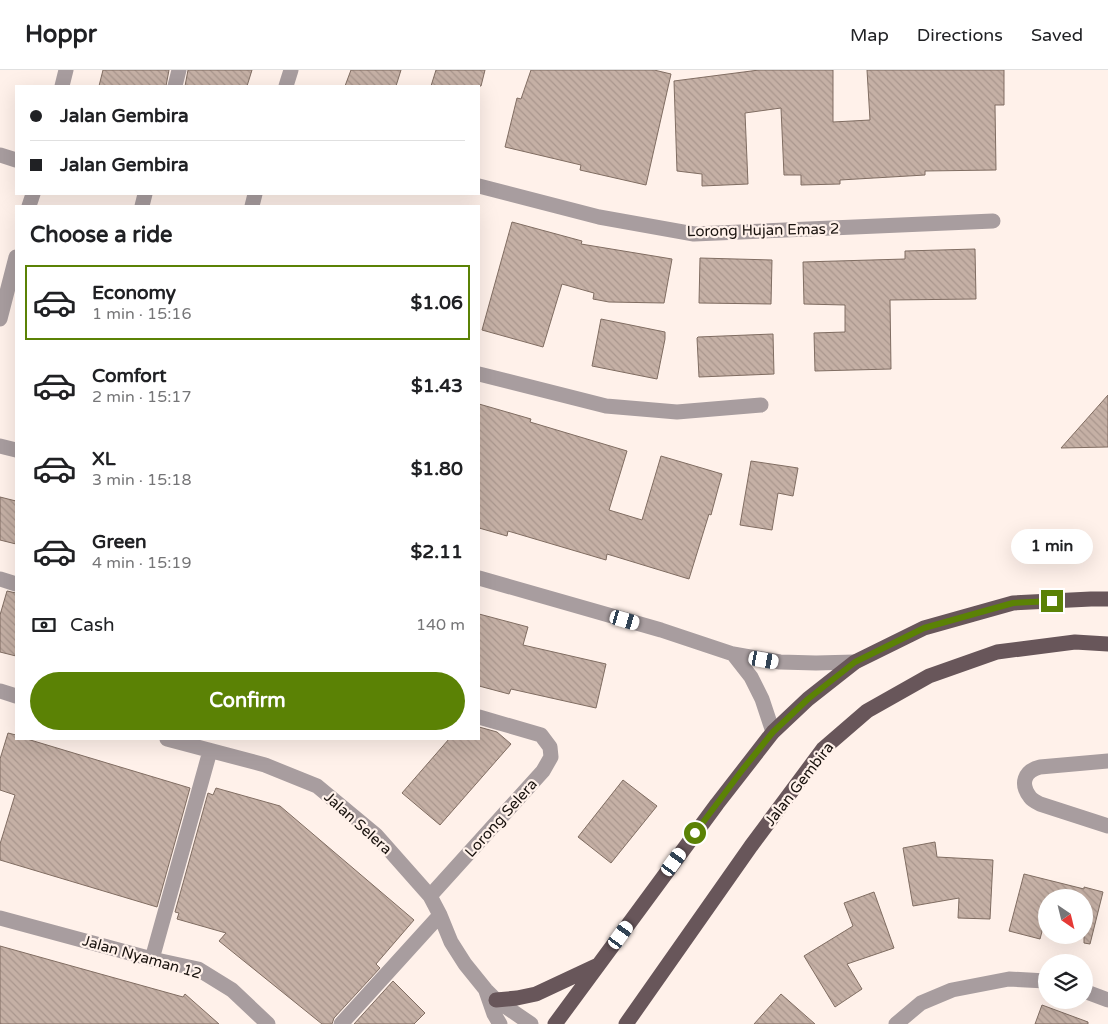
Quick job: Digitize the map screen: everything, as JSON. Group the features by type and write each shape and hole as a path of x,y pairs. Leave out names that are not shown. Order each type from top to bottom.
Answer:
{"main road":[{"path":"555,1024 717,804 773,732 808,699 855,662 924,628 1013,603 1108,599"},
{"name":"Jalan Gembira","path":"626,1024 751,846 823,749 867,711 929,676 997,652 1074,642 1108,644"},
{"path":"491,995 517,998 536,994 600,964"}],"street":[{"path":"62,85 66,70"},
{"path":"175,85 180,70"},
{"path":"286,85 291,70"},
{"path":"0,155 15,160"},
{"name":"Lorong Hujan Emas 2","path":"480,186 599,217 694,234 993,221"},
{"path":"0,319 15,261"},
{"path":"480,374 606,406 677,412 761,405"},
{"path":"0,446 15,450"},
{"path":"480,578 662,630 733,654 780,662 855,662"},
{"path":"0,579 15,584"},
{"path":"733,654 751,678 762,700 773,732"},
{"path":"0,691 15,696"},
{"name":"Lorong Selera","path":"430,896 543,771 551,758 550,747 541,735 480,717"},
{"name":"Jalan Selera","path":"171,740 265,765 317,786 376,835 430,896 440,914 451,942 465,964 491,995 531,1024"},
{"path":"152,959 210,751"},
{"path":"1108,761 1040,767 1031,770 1024,779 1026,790 1031,799 1040,804 1108,826"},
{"path":"341,1024 440,914"},
{"name":"Jalan Nyaman 12","path":"0,918 152,959 198,969 232,990 268,1024"},
{"path":"896,1024 921,1003 952,990 1009,978 1038,980"},
{"path":"1093,994 1108,1000"},
{"name":"Jalan Selera","path":"491,995 494,1014 500,1024"}],"building":[{"path":"103,70 169,70 166,85 99,85"},
{"path":"188,70 252,70 247,85 185,85"},
{"path":"351,70 401,70 396,85 345,85"},
{"path":"436,70 485,70 481,86 431,85"},
{"path":"531,70 654,70 671,74 646,185 580,170 581,165 505,147 517,98 521,99"},
{"path":"759,70 833,70 833,122 870,120 867,70 1004,70 1004,105 995,105 996,170 925,171 925,175 840,180 840,184 801,185 801,175 784,175 781,108 745,113 748,184 702,186 702,174 677,171 674,81"},
{"path":"512,222 582,241 581,244 672,259 664,303 609,302 593,299 594,293 562,284 543,347 482,330"},
{"path":"975,249 976,299 890,300 891,369 815,371 814,333 845,332 845,305 804,304 803,262 905,259 905,251"},
{"path":"700,258 772,260 771,304 699,303"},
{"path":"601,319 665,332 657,379 592,366"},
{"path":"773,334 774,374 699,377 698,337"},
{"path":"1108,395 1108,447 1061,448"},
{"path":"480,404 531,419 530,422 627,451 609,510 642,520 661,456 722,474 711,515 709,514 689,579 607,554 606,560 508,531 507,536 480,528"},
{"path":"751,461 798,468 793,496 778,493 772,530 740,525"},
{"path":"0,497 15,501 15,544 0,540"},
{"path":"7,591 15,593 15,656 0,652 0,615"},
{"path":"480,614 528,627 523,645 606,664 596,708 511,689 509,694 480,686"},
{"path":"480,727 497,732 511,744 440,825 402,793 448,740 480,740"},
{"path":"8,733 15,735 15,740 30,740 190,788 157,907 0,860 0,844 15,795 0,790 0,759"},
{"path":"623,780 657,806 611,863 578,837"},
{"path":"216,788 280,806 414,920 376,964 380,968 334,1018 332,1024 322,1024 219,941 226,933 177,919 179,913 175,912 208,793 213,795"},
{"path":"935,842 937,857 993,860 990,919 958,918 959,898 913,906 903,848"},
{"path":"1024,874 1084,889 1038,889 1038,938 1009,931"},
{"path":"1093,889 1103,892 1093,932"},
{"path":"874,892 894,948 847,964 862,989 835,1007 804,956 853,926 844,903"},
{"path":"0,946 183,997 185,994 219,1024 0,1024"},
{"path":"393,981 425,1013 414,1024 354,1024"},
{"path":"781,994 815,1024 754,1024"},
{"path":"1041,1009 1053,1009 1088,1022 1088,1024 1035,1024"}],"route":[{"path":"695,833 773,732 808,699 855,662 924,628 1013,603 1052,601"}]}
